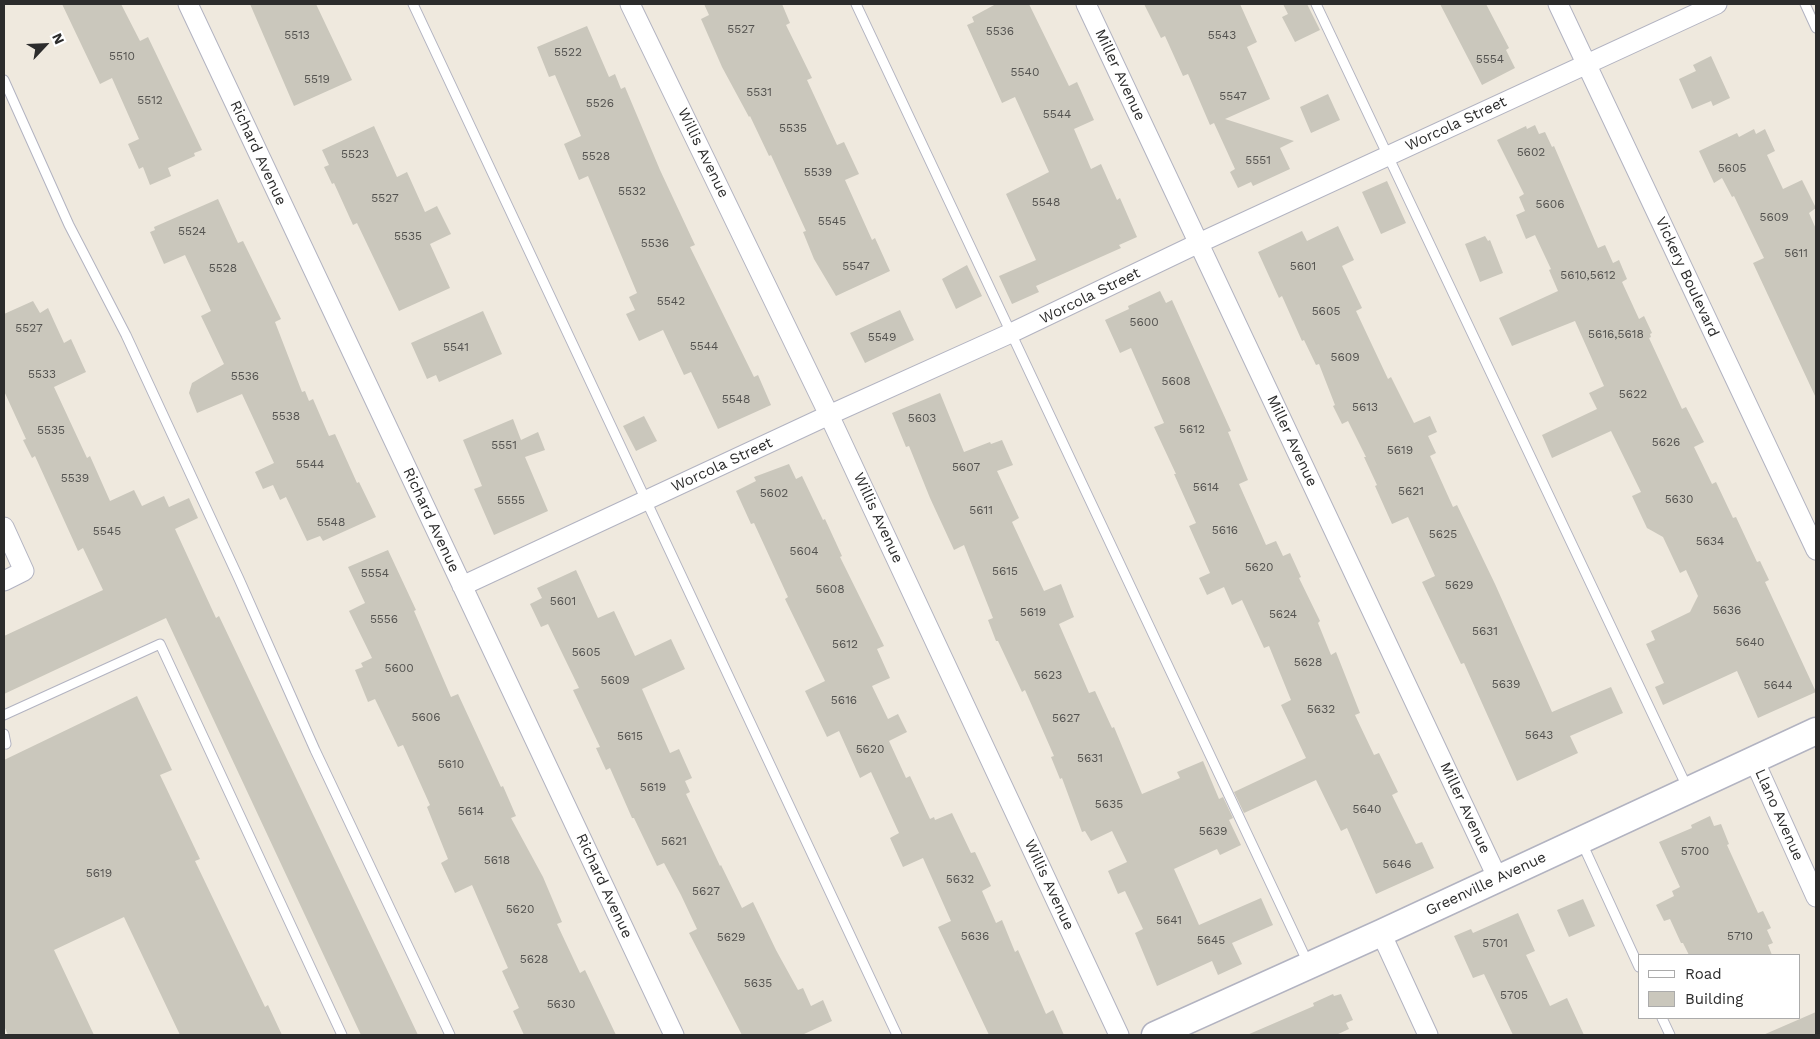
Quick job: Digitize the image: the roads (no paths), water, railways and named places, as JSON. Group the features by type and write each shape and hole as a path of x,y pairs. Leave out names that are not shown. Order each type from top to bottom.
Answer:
{"main road":[{"name":"Greenville Avenue","path":"1155,1035 1191,1024 1309,966 1816,731"}],"street":[{"name":"Richard Avenue","path":"188,4 674,1035"},
{"name":"Willis Avenue","path":"630,4 829,415 1119,1035"},
{"name":"Miller Avenue","path":"1086,4 1498,879"},
{"name":"Vickery Boulevard","path":"1558,4 1816,550"},
{"name":"Worcola Street","path":"462,586 829,415 1011,334 1199,243 1717,4"},
{"path":"4,527 24,571 4,581"},
{"name":"Llano Avenue","path":"1754,760 1816,898"},
{"path":"1381,933 1428,1035"}],"lane":[{"path":"413,4 897,1035"},
{"path":"856,4 1309,966"},
{"path":"1316,4 1689,791"},
{"path":"1805,4 1816,28"},
{"path":"4,80 69,225 130,344 239,579 315,750 450,1035"},
{"path":"4,715 160,644 342,1035"},
{"path":"4,734 6,744 4,742"},
{"path":"1581,841 1638,965"},
{"path":"1662,1019 1670,1035"}]}
